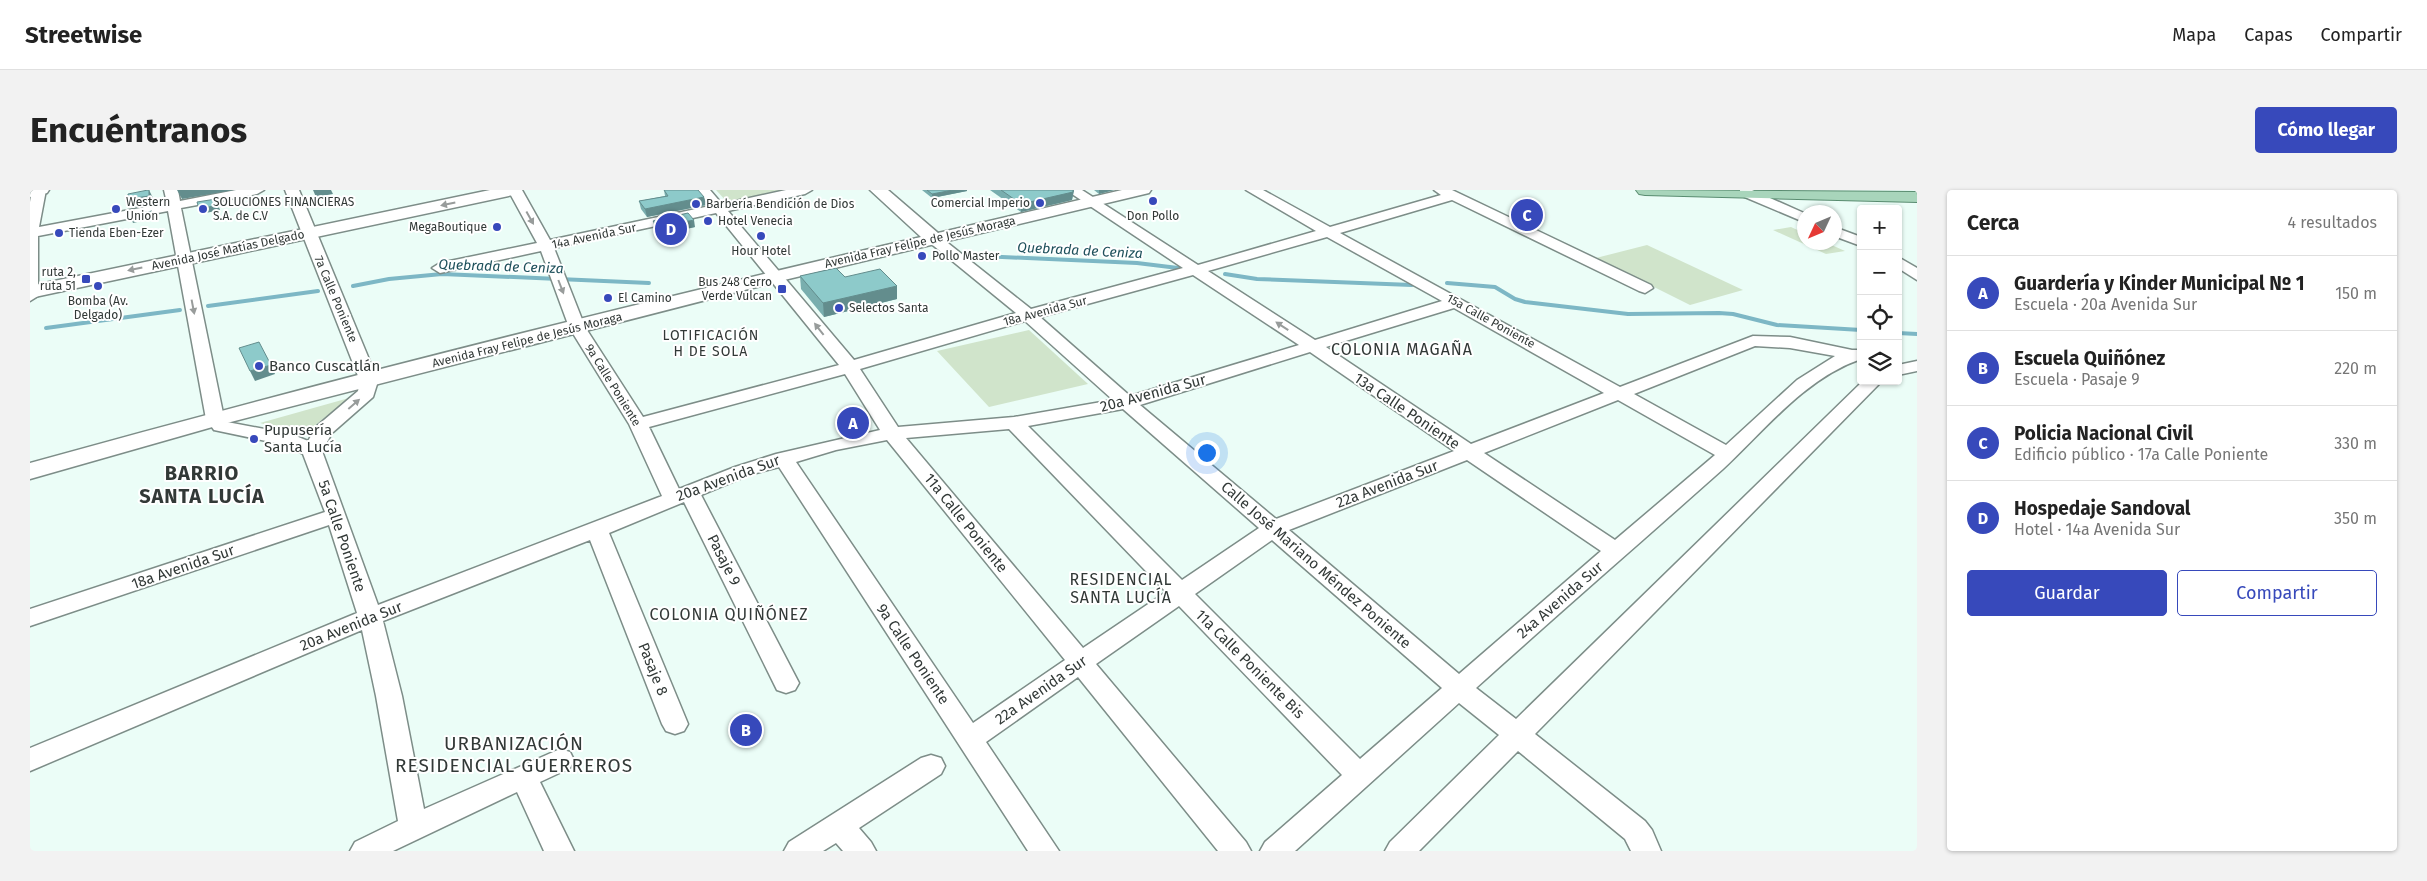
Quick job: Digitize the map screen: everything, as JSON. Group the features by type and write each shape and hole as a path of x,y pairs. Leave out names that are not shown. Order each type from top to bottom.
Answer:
{"main road":[{"path":"1645,190 1917,197"}],"street":[{"path":"30,192 39,190 30,233 30,296"},
{"path":"170,190 215,419 221,426 291,440 312,451 324,430 367,393 369,381"},
{"path":"30,233 257,190"},
{"name":"7a Calle Poniente","path":"292,190 369,381"},
{"name":"Avenida José Matías Delgado","path":"30,291 514,190"},
{"name":"9a Calle Poniente","path":"514,190 546,246 577,327 681,495"},
{"name":"11a Calle Poniente","path":"703,190 777,276 850,367 892,433 1236,851"},
{"name":"14a Avenida Sur","path":"440,268 720,210 805,190"},
{"name":"Calle José Mariano Méndez Poniente","path":"878,190 934,239 1028,315 1127,403 1459,688 1635,830 1644,845"},
{"name":"13a Calle Poniente","path":"1073,190 1314,347 1616,551"},
{"name":"Avenida Fray Felipe de Jesús Moraga","path":"30,471 215,419 777,276 1143,190"},
{"name":"15a Calle Poniente","path":"1253,190 1728,454"},
{"path":"1745,192 1797,215"},
{"path":"1447,193 1645,288"},
{"name":"18a Avenida Sur","path":"638,424 850,367 1028,315 1195,270 1327,232 1447,193"},
{"path":"1842,234 1857,240"},
{"path":"1902,264 1917,275"},
{"name":"20a Avenida Sur","path":"30,760 370,617 597,530 742,471 783,458 892,433 1014,423 1127,403 1457,302"},
{"name":"22a Avenida Sur","path":"970,739 1274,528 1753,341 1766,340 1856,355"},
{"path":"1902,354 1917,355"},
{"name":"24a Avenida Sur","path":"1275,851 1728,454 1810,378 1856,355"},
{"path":"1902,369 1917,366"},
{"path":"1400,851 1869,385"},
{"name":"11a Calle Poniente Bis","path":"1014,423 1360,776"},
{"name":"5a Calle Poniente","path":"312,451 336,515 370,617 388,686 412,827"},
{"name":"9a Calle Poniente","path":"783,458 1044,851"},
{"name":"Pasaje 9","path":"681,495 786,683"},
{"name":"18a Avenida Sur","path":"30,618 336,515"},
{"name":"Pasaje 8","path":"597,530 675,724"},
{"path":"365,851 412,827 560,760"},
{"path":"799,851 930,766"},
{"path":"524,777 559,851"},
{"path":"839,826 861,851"}],"green space":[{"path":"716,190 803,190 735,205 727,202"},
{"path":"1791,227 1797,230 1797,241 1773,230"},
{"path":"1647,245 1743,290 1690,305 1596,258"},
{"path":"1817,250 1845,251 1826,254"},
{"path":"1029,330 1088,384 989,407 937,351"},
{"path":"349,398 303,435 260,423"}],"building":[{"path":"149,190 149,196 128,199 128,194"},
{"path":"664,190 698,190 704,197 645,209 639,201 668,196"},
{"path":"927,190 953,190 932,194"},
{"path":"1001,190 1073,190 1073,192 1021,204"},
{"path":"216,199 218,205 199,209 197,202"},
{"path":"152,211 152,214 131,218 131,215"},
{"path":"688,213 694,220 658,227 653,221"},
{"path":"836,268 845,277 880,269 897,286 823,303 800,276"},
{"path":"259,342 271,365 250,371 239,348"}],"waterway":[{"name":"Quebrada de Ceniza","path":"981,256 1137,263 1178,268"},
{"name":"Quebrada de Ceniza","path":"353,286 389,279 442,274 649,283"},
{"name":"Quebrada de Ceniza","path":"1225,274 1257,279 1412,285"},
{"name":"Quebrada de Ceniza","path":"1447,283 1495,287 1515,299 1525,302 1628,314 1719,313 1733,314 1777,325 1857,330"},
{"name":"Quebrada de Ceniza","path":"208,306 318,291"},
{"name":"Quebrada de Ceniza","path":"46,328 180,310"},
{"name":"Quebrada de Ceniza","path":"1902,333 1917,334"}],"place":[{"name":"Don Pollo","path":"1153,201"},
{"name":"Comercial Imperio","path":"1040,203"},
{"name":"Barbería Bendición de Dios","path":"696,204"},
{"name":"Western Union","path":"116,209"},
{"name":"SOLUCIONES FINANCIERAS S.A. de C.V","path":"203,209"},
{"name":"Policia Nacional Civil","path":"1527,215"},
{"name":"Hotel Venecia","path":"708,221"},
{"name":"MegaBoutique","path":"497,227"},
{"name":"Hospedaje Sandoval","path":"671,229"},
{"name":"Tienda Eben-Ezer","path":"59,233"},
{"name":"Hour Hotel","path":"761,236"},
{"name":"Pollo Master","path":"922,256"},
{"name":"ruta 2, ruta 51","path":"86,279"},
{"name":"Bomba (Av. Delgado)","path":"98,286"},
{"name":"Bus 248 Cerro Verde Vulcan","path":"782,289"},
{"name":"El Camino","path":"608,298"},
{"name":"Selectos Santa","path":"839,308"},
{"name":"Banco Cuscatlán","path":"259,366"},
{"name":"Guardería y Kinder Municipal Nº 1","path":"853,423"},
{"name":"Pupusería Santa Lucía","path":"254,439"},
{"name":"Escuela Quiñónez","path":"746,730"}],"district":[{"name":"LOTIFICACIÓN H DE SOLA","path":"711,344"},
{"name":"COLONIA MAGAÑA","path":"1402,349"},
{"name":"BARRIO SANTA LUCÍA","path":"202,484"},
{"name":"RESIDENCIAL SANTA LUCÍA","path":"1121,588"},
{"name":"COLONIA QUIÑÓNEZ","path":"729,614"},
{"name":"URBANIZACIÓN RESIDENCIAL GUERREROS","path":"514,754"}]}
